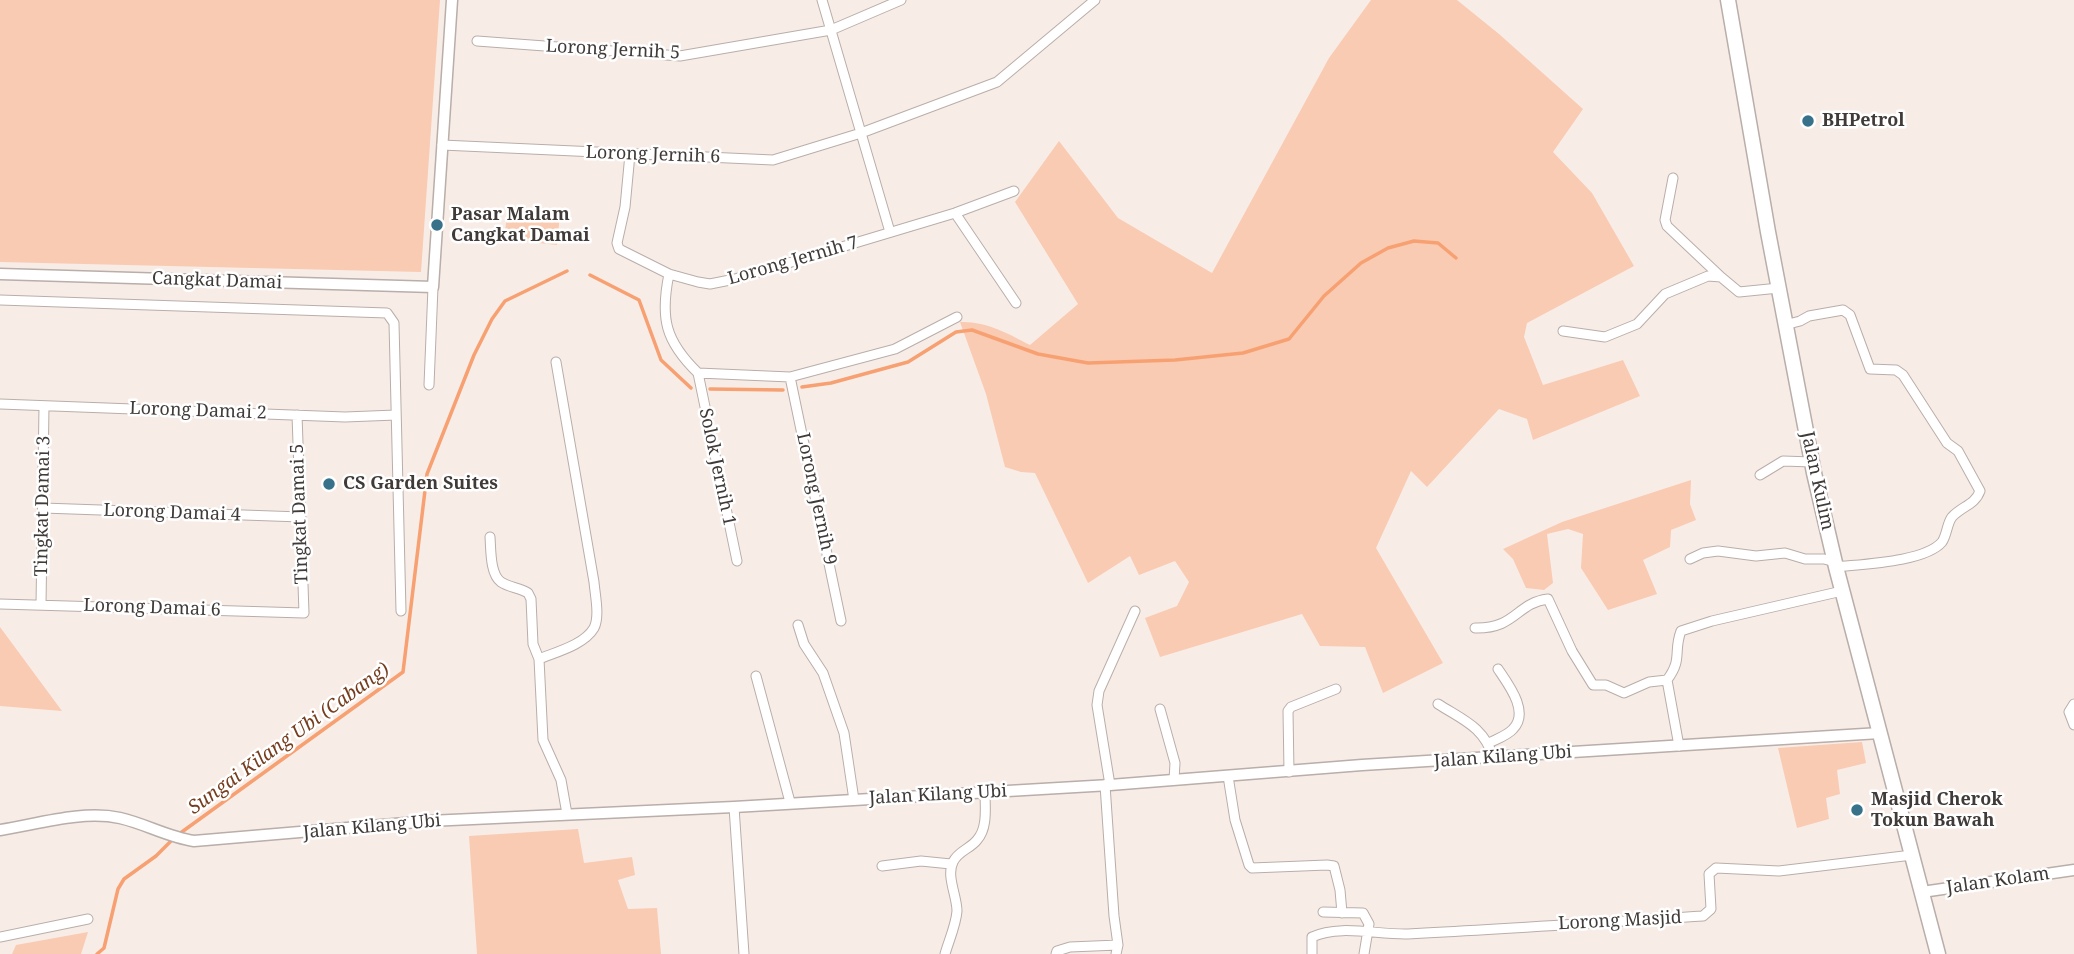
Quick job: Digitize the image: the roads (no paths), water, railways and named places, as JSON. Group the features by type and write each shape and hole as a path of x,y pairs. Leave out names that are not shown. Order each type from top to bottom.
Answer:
{"main road":[{"name":"Jalan Kulim","path":"1728,0 1785,325 1812,461 1835,565 1938,954"}],"street":[{"path":"429,385 452,0"},
{"path":"822,0 890,232"},
{"name":"Lorong Jernih 5","path":"477,41 680,56 831,30 901,0"},
{"name":"Lorong Jernih 6","path":"442,145 773,160 861,133 997,82 1095,0"},
{"name":"Lorong Jernih 7","path":"630,154 625,207 617,243 619,249 669,274 710,284 736,279 955,213 1014,191"},
{"path":"1673,178 1665,220 1667,226 1739,292 1779,288"},
{"path":"955,213 1016,303"},
{"name":"Cangkat Damai","path":"0,274 433,288"},
{"path":"669,274 664,296 665,324 671,341 685,361 698,373 790,377 895,349 957,317"},
{"path":"1563,331 1605,337 1637,324 1665,294 1708,276 1721,277"},
{"name":"Cangkat Damai","path":"0,300 387,313 394,323 396,415"},
{"path":"1690,559 1703,553 1718,551 1756,556 1784,553 1805,559 1824,559 1835,565 1912,556 1933,550 1944,540 1951,517 1977,500 1980,491 1958,452 1947,443 1903,374 1896,370 1870,369 1850,314 1843,310 1809,316 1785,325"},
{"path":"539,659 584,639 594,627 596,616 594,582 556,362"},
{"name":"Solok Jernih 1","path":"698,373 737,561"},
{"name":"Lorong Jernih 9","path":"790,377 841,621"},
{"name":"Lorong Damai 2","path":"0,404 345,417 396,415"},
{"name":"Tingkat Damai 3","path":"41,605 44,406"},
{"name":"Tingkat Damai 5","path":"297,415 304,613"},
{"path":"396,415 401,611"},
{"path":"1760,475 1783,461 1812,461"},
{"name":"Lorong Damai 4","path":"43,508 300,517"},
{"path":"490,537 498,579 528,593 531,599 533,644 539,659 543,740 561,780 567,814"},
{"path":"1679,746 1667,680 1678,660 1678,639 1681,631 1712,621 1842,591"},
{"path":"1475,628 1492,628 1507,622 1535,600 1548,599 1572,651 1593,685 1606,685 1625,693 1649,682 1667,680"},
{"name":"Lorong Damai 6","path":"0,604 304,613"},
{"path":"1056,954 1070,947 1117,949 1107,785 1098,717 1099,691 1135,611"},
{"path":"798,625 804,645 823,673 844,733 854,800"},
{"path":"1489,743 1512,731 1519,722 1519,708 1513,691 1498,669"},
{"path":"756,676 790,802"},
{"path":"1289,772 1288,711 1291,706 1336,690"},
{"path":"1438,704 1481,732 1489,743 1493,757"},
{"path":"2074,704 2069,712 2074,725"},
{"path":"1160,709 1175,762 1174,780"},
{"name":"Jalan Kilang Ubi","path":"0,830 101,816 146,825 174,838 194,841 429,821 734,807 1107,785 1362,765 1880,733"},
{"path":"1228,776 1235,820 1249,865 1252,868 1326,864 1334,866 1342,913"},
{"path":"945,954 957,914 951,864 957,855 978,840 985,821 985,792"},
{"path":"734,807 744,954"},
{"name":"Lorong Masjid","path":"1369,933 1404,934 1703,916 1711,909 1709,874 1716,868 1779,871 1912,855"},
{"path":"882,866 921,862 951,864"},
{"name":"Jalan Kolam","path":"1922,892 2074,870"},
{"path":"1322,912 1363,913 1369,924 1364,954"},
{"path":"0,937 88,919"},
{"path":"1312,954 1312,937 1316,935 1349,931 1369,933"}],"waterway":[{"name":"Sungai Kilang Ubi (Cabang)","path":"802,387 831,383 908,362 956,332 972,330 1038,354 1088,363 1175,360 1243,353 1289,339 1324,296 1361,263 1388,248 1414,241 1438,243 1456,258"},
{"name":"Sungai Kilang Ubi (Cabang)","path":"179,834 403,672 427,474 474,355 492,319 505,301 567,271"},
{"name":"Sungai Kilang Ubi (Cabang)","path":"590,275 639,300 661,360 691,388"},
{"name":"Sungai Kilang Ubi (Cabang)","path":"710,389 783,390"},
{"name":"Sungai Kilang Ubi (Cabang)","path":"97,954 104,948 118,889 124,879 156,856 173,839"}],"place":[{"name":"BHPetrol","path":"1808,121"},
{"name":"Pasar Malam Cangkat Damai","path":"437,225"},
{"name":"CS Garden Suites","path":"329,484"},
{"name":"Masjid Cherok Tokun Bawah","path":"1857,810"}]}
